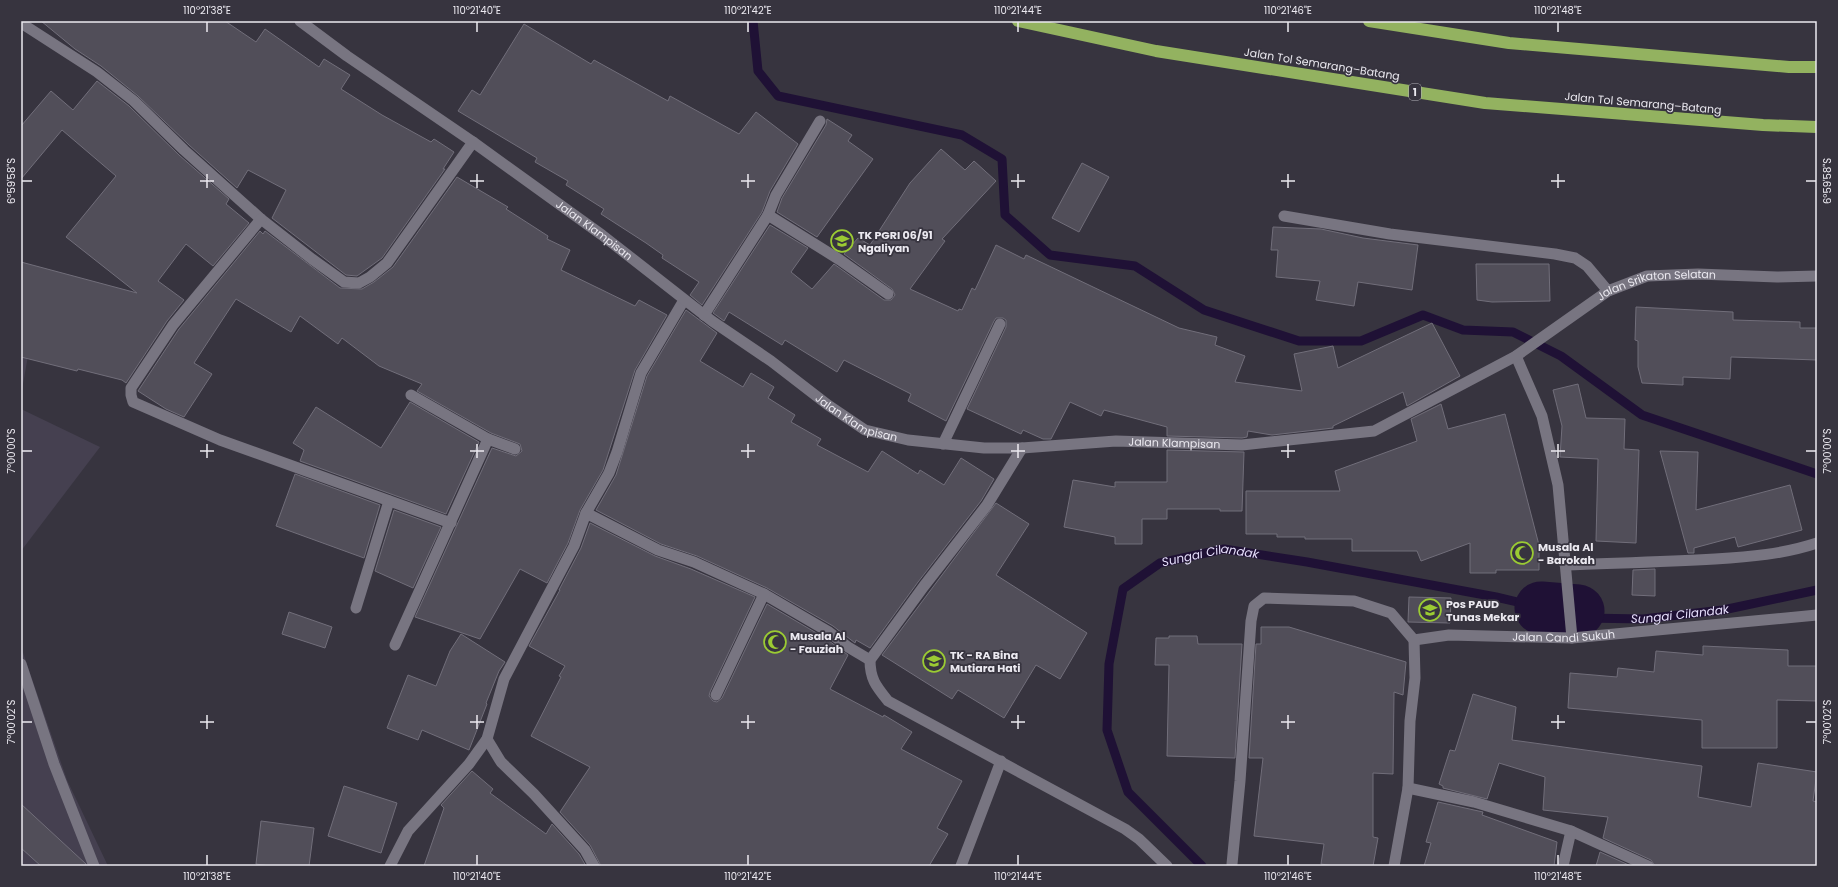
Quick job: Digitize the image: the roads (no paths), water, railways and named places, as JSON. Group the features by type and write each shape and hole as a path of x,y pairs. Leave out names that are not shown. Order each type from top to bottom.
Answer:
{"highway":[{"name":"Jalan Tol Semarang–Batang","path":"1018,21 1156,51 1485,103 1762,125 1817,127"},
{"path":"1369,21 1509,43 1789,67 1817,67"}],"street":[{"name":"Jalan Klampisan","path":"300,21 473,142 602,235 704,315 865,430 908,440 984,448 1022,448 1116,441 1242,445 1374,431 1516,356"},
{"path":"21,23 97,72 134,101 184,150 261,219 344,282 359,283 370,277 387,263 473,142"},
{"path":"704,315 768,215 776,195 820,121"},
{"path":"768,215 840,260 888,294"},
{"path":"1284,216 1390,234 1555,254 1575,258 1588,266 1608,291"},
{"path":"261,219 173,325 131,388 133,402 220,440 451,523"},
{"name":"Jalan Srikaton Selatan","path":"1516,356 1579,313 1608,291 1647,276 1698,274 1777,277 1817,276"},
{"path":"390,866 408,830 469,764 486,739 504,679 574,546 586,513 609,473 617,452 641,373 684,300"},
{"path":"943,444 1000,324"},
{"path":"1516,356 1542,416 1558,486 1572,634"},
{"path":"411,395 488,439 515,449"},
{"path":"395,645 488,439"},
{"path":"1022,448 987,505 924,586 870,660 870,675 888,701 1124,829 1139,839 1166,866"},
{"path":"356,608 389,500"},
{"path":"586,513 658,550 694,562 764,594 829,632 848,647 870,660"},
{"path":"1565,565 1758,556 1801,548 1817,543"},
{"path":"716,695 764,594"},
{"path":"1232,864 1240,781 1251,621 1254,606 1264,598 1354,601 1390,613 1414,640 1415,678 1410,721 1408,788 1394,866"},
{"name":"Jalan Candi Sukuh","path":"1414,640 1449,635 1572,634 1817,615"},
{"path":"21,664 54,764 94,866"},
{"path":"486,739 501,762 534,794 585,850 594,866"},
{"path":"961,866 1000,761"},
{"path":"1408,788 1474,802 1571,831 1648,866"},
{"path":"1563,866 1571,831"}],"waterway":[{"path":"753,21 758,71 778,96 962,135 1002,159 1005,215 1050,255 1135,266 1204,310 1299,341 1361,341 1423,315 1463,330 1513,332 1561,356 1642,415 1817,474"},
{"name":"Sungai Cilandak","path":"1202,866 1128,792 1107,730 1109,664 1123,589 1160,563 1224,549 1307,562 1496,597 1586,618 1643,619 1723,610 1817,590"},
{"name":"Sungai Cilandak","path":"1541,608 1578,611"}],"place":[{"name":"TK PGRI 06/91 Ngaliyan","path":"842,241"},
{"name":"Musala Al - Barokah","path":"1522,553"},
{"name":"Pos PAUD Tunas Mekar","path":"1430,610"},
{"name":"Musala Al - Fauziah","path":"775,642"},
{"name":"TK - RA Bina Mutiara Hati","path":"934,661"}]}
